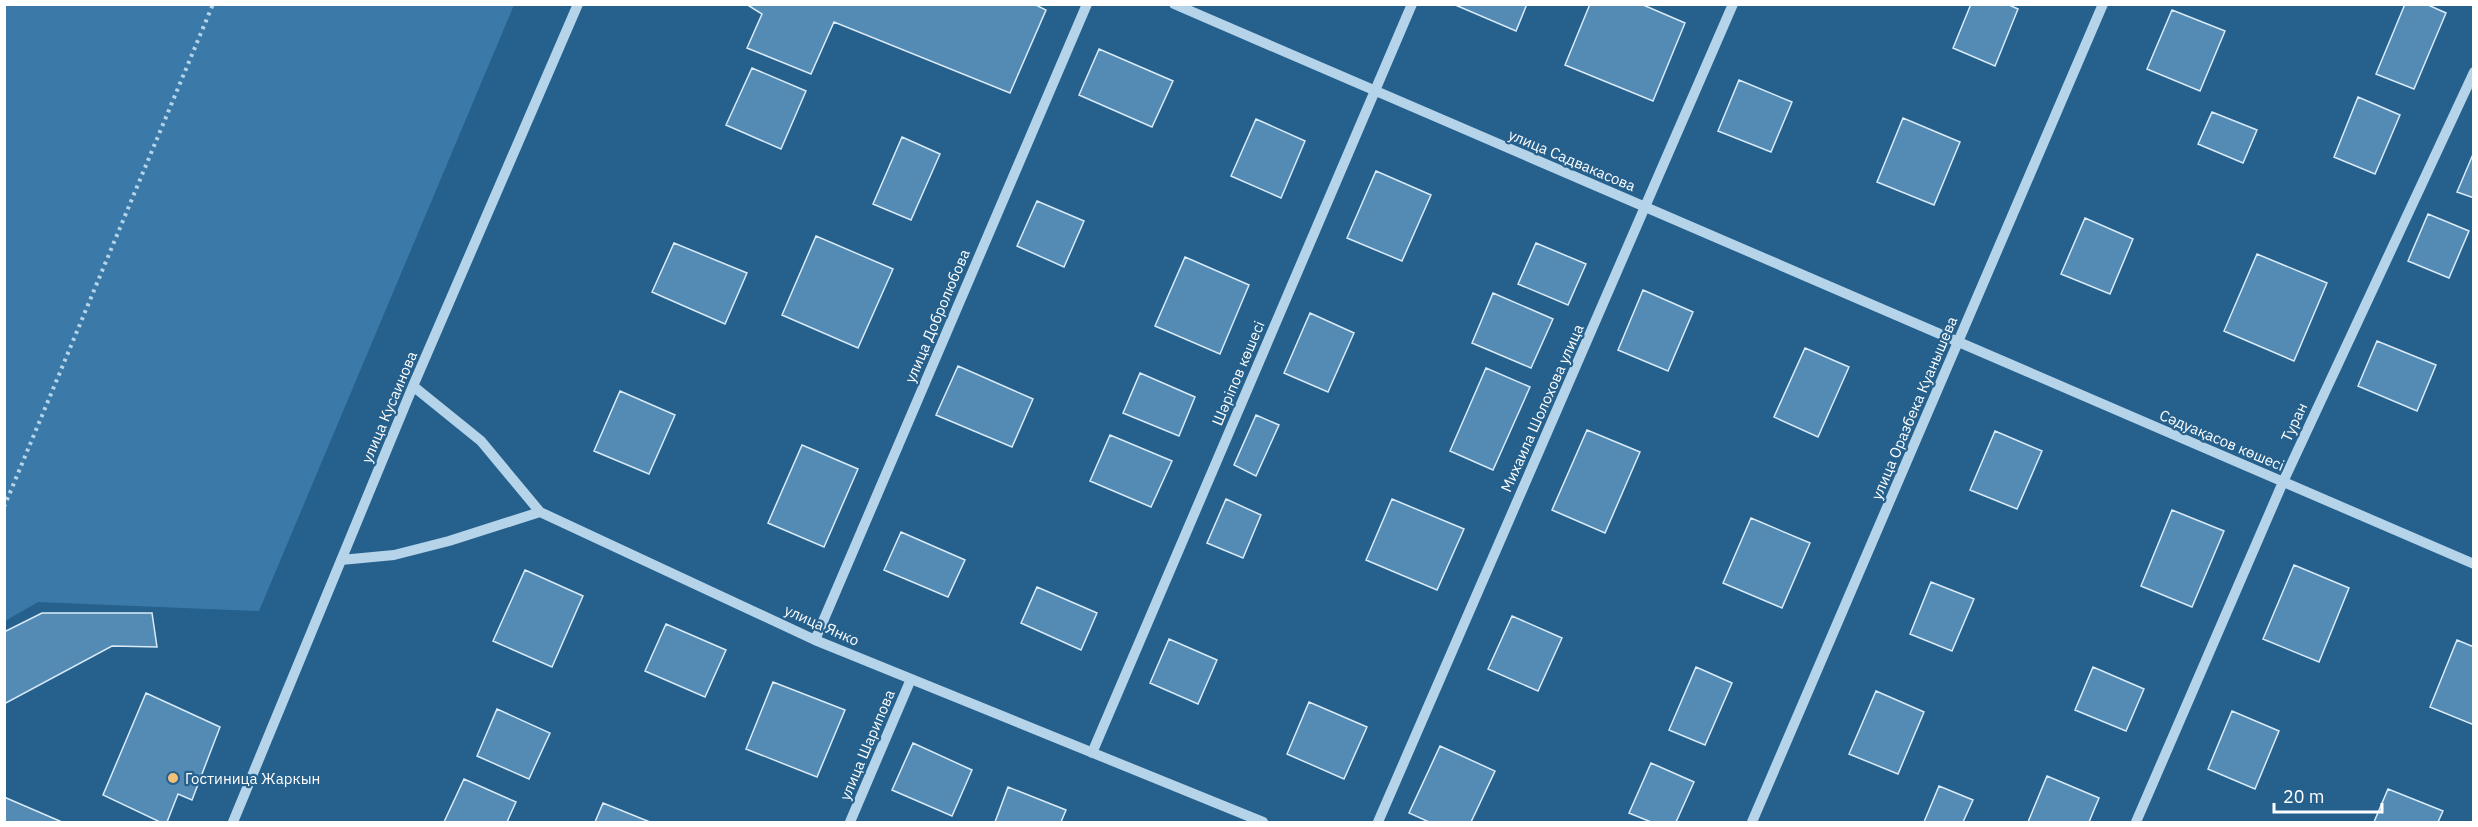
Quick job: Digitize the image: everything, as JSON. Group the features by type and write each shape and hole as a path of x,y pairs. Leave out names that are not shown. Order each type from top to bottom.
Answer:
{"street":[{"name":"улица Кусаинова","path":"233,822 413,386 578,4"},
{"name":"улица Добролюбова","path":"815,640 1087,4"},
{"name":"улица Садвакасова","path":"1174,4 1959,343"},
{"name":"Шәріпов көшесі","path":"1092,753 1412,4"},
{"name":"Михаила Шолохова улица","path":"1378,822 1733,4"},
{"name":"улица Оразбека Куанышева","path":"1752,822 2103,4"},
{"name":"Туран","path":"2136,822 2283,482 2474,72"},
{"name":"Сәдуақасов көшесі","path":"1959,343 2474,564"},
{"name":"улица Янко","path":"413,386 481,441 540,512 815,640 1259,822"},
{"path":"341,561 394,555 438,544 540,512"},
{"name":"улица Шарипова","path":"850,822 911,679"}],"path":[{"path":"4,507 213,4"}],"shaded area":[{"path":"5,4 514,5 259,611 38,602 5,621"}],"building":[{"path":"746,4 1034,4 1046,10 1010,93 834,22 811,74 747,48 762,14"},
{"path":"1453,4 1527,4 1516,31"},
{"path":"1590,4 1641,4 1685,23 1653,101 1565,65"},
{"path":"1971,4 2007,4 2018,9 1995,66 1953,48"},
{"path":"2405,4 2426,4 2446,13 2414,89 2376,74"},
{"path":"2172,10 2225,31 2200,91 2147,69"},
{"path":"1099,49 1173,81 1152,127 1079,95"},
{"path":"752,68 806,91 781,149 726,125"},
{"path":"1739,80 1792,102 1771,152 1718,131"},
{"path":"2358,97 2400,115 2375,174 2334,157"},
{"path":"2212,112 2257,130 2243,163 2198,144"},
{"path":"1903,118 1960,142 1934,205 1877,182"},
{"path":"1256,119 1305,141 1281,198 1231,176"},
{"path":"902,137 940,154 911,220 873,204"},
{"path":"2474,152 2474,198 2457,192"},
{"path":"1376,171 1431,195 1402,261 1347,238"},
{"path":"1037,201 1084,221 1064,267 1017,246"},
{"path":"2428,214 2469,231 2449,278 2408,261"},
{"path":"2085,218 2133,239 2110,294 2061,274"},
{"path":"816,236 893,269 858,348 782,315"},
{"path":"674,243 747,273 725,324 652,292"},
{"path":"1536,243 1586,264 1568,305 1518,284"},
{"path":"2257,254 2327,283 2294,361 2224,331"},
{"path":"1185,257 1249,285 1220,354 1155,326"},
{"path":"1643,290 1693,312 1668,371 1618,350"},
{"path":"1493,293 1553,319 1531,368 1472,343"},
{"path":"1310,313 1354,333 1328,392 1284,373"},
{"path":"2377,341 2436,365 2417,411 2358,386"},
{"path":"1805,348 1849,367 1818,437 1774,417"},
{"path":"958,366 1033,399 1012,447 936,415"},
{"path":"1486,368 1530,387 1493,470 1450,451"},
{"path":"1140,373 1195,397 1179,436 1123,413"},
{"path":"620,391 675,415 649,474 594,451"},
{"path":"1256,415 1279,425 1256,476 1234,465"},
{"path":"1587,430 1640,452 1605,533 1552,510"},
{"path":"1995,431 2042,451 2017,509 1970,490"},
{"path":"1110,435 1172,461 1151,507 1090,481"},
{"path":"802,445 858,469 824,547 768,523"},
{"path":"1226,499 1261,515 1243,558 1207,543"},
{"path":"1392,499 1464,529 1437,590 1366,560"},
{"path":"2172,510 2224,531 2192,607 2141,586"},
{"path":"1751,518 1810,543 1782,608 1723,583"},
{"path":"901,532 965,560 948,597 884,570"},
{"path":"2294,565 2349,588 2319,662 2263,639"},
{"path":"525,570 583,596 552,667 493,641"},
{"path":"1931,582 1974,599 1952,651 1910,634"},
{"path":"1037,587 1097,613 1081,650 1021,623"},
{"path":"42,613 152,613 157,647 112,646 4,704 4,632"},
{"path":"1512,616 1562,638 1538,691 1488,669"},
{"path":"666,624 726,650 705,697 645,671"},
{"path":"1169,639 1217,660 1198,704 1150,683"},
{"path":"2457,640 2474,647 2474,725 2430,707"},
{"path":"1696,667 1732,683 1705,745 1669,730"},
{"path":"2093,667 2144,689 2126,731 2075,710"},
{"path":"773,682 845,710 817,777 746,749"},
{"path":"1876,691 1924,712 1898,774 1849,754"},
{"path":"146,693 220,727 192,800 178,794 167,822 160,822 103,795"},
{"path":"1309,702 1367,727 1344,779 1287,754"},
{"path":"497,709 550,733 529,779 477,756"},
{"path":"2232,711 2279,731 2255,789 2208,769"},
{"path":"913,743 972,770 952,816 892,790"},
{"path":"1440,746 1495,771 1471,822 1429,822 1409,813"},
{"path":"1651,763 1694,782 1676,822 1651,822 1629,813"},
{"path":"2047,776 2099,798 2089,822 2028,822"},
{"path":"464,779 516,802 507,822 444,822"},
{"path":"1939,786 1973,800 1963,822 1924,822"},
{"path":"1008,787 1066,810 1061,822 995,822"},
{"path":"2388,789 2443,811 2438,822 2374,822"},
{"path":"4,797 62,822 4,822"},
{"path":"603,803 650,822 595,822"}],"place":[{"name":"Гостиница Жаркын","path":"173,778"}]}
